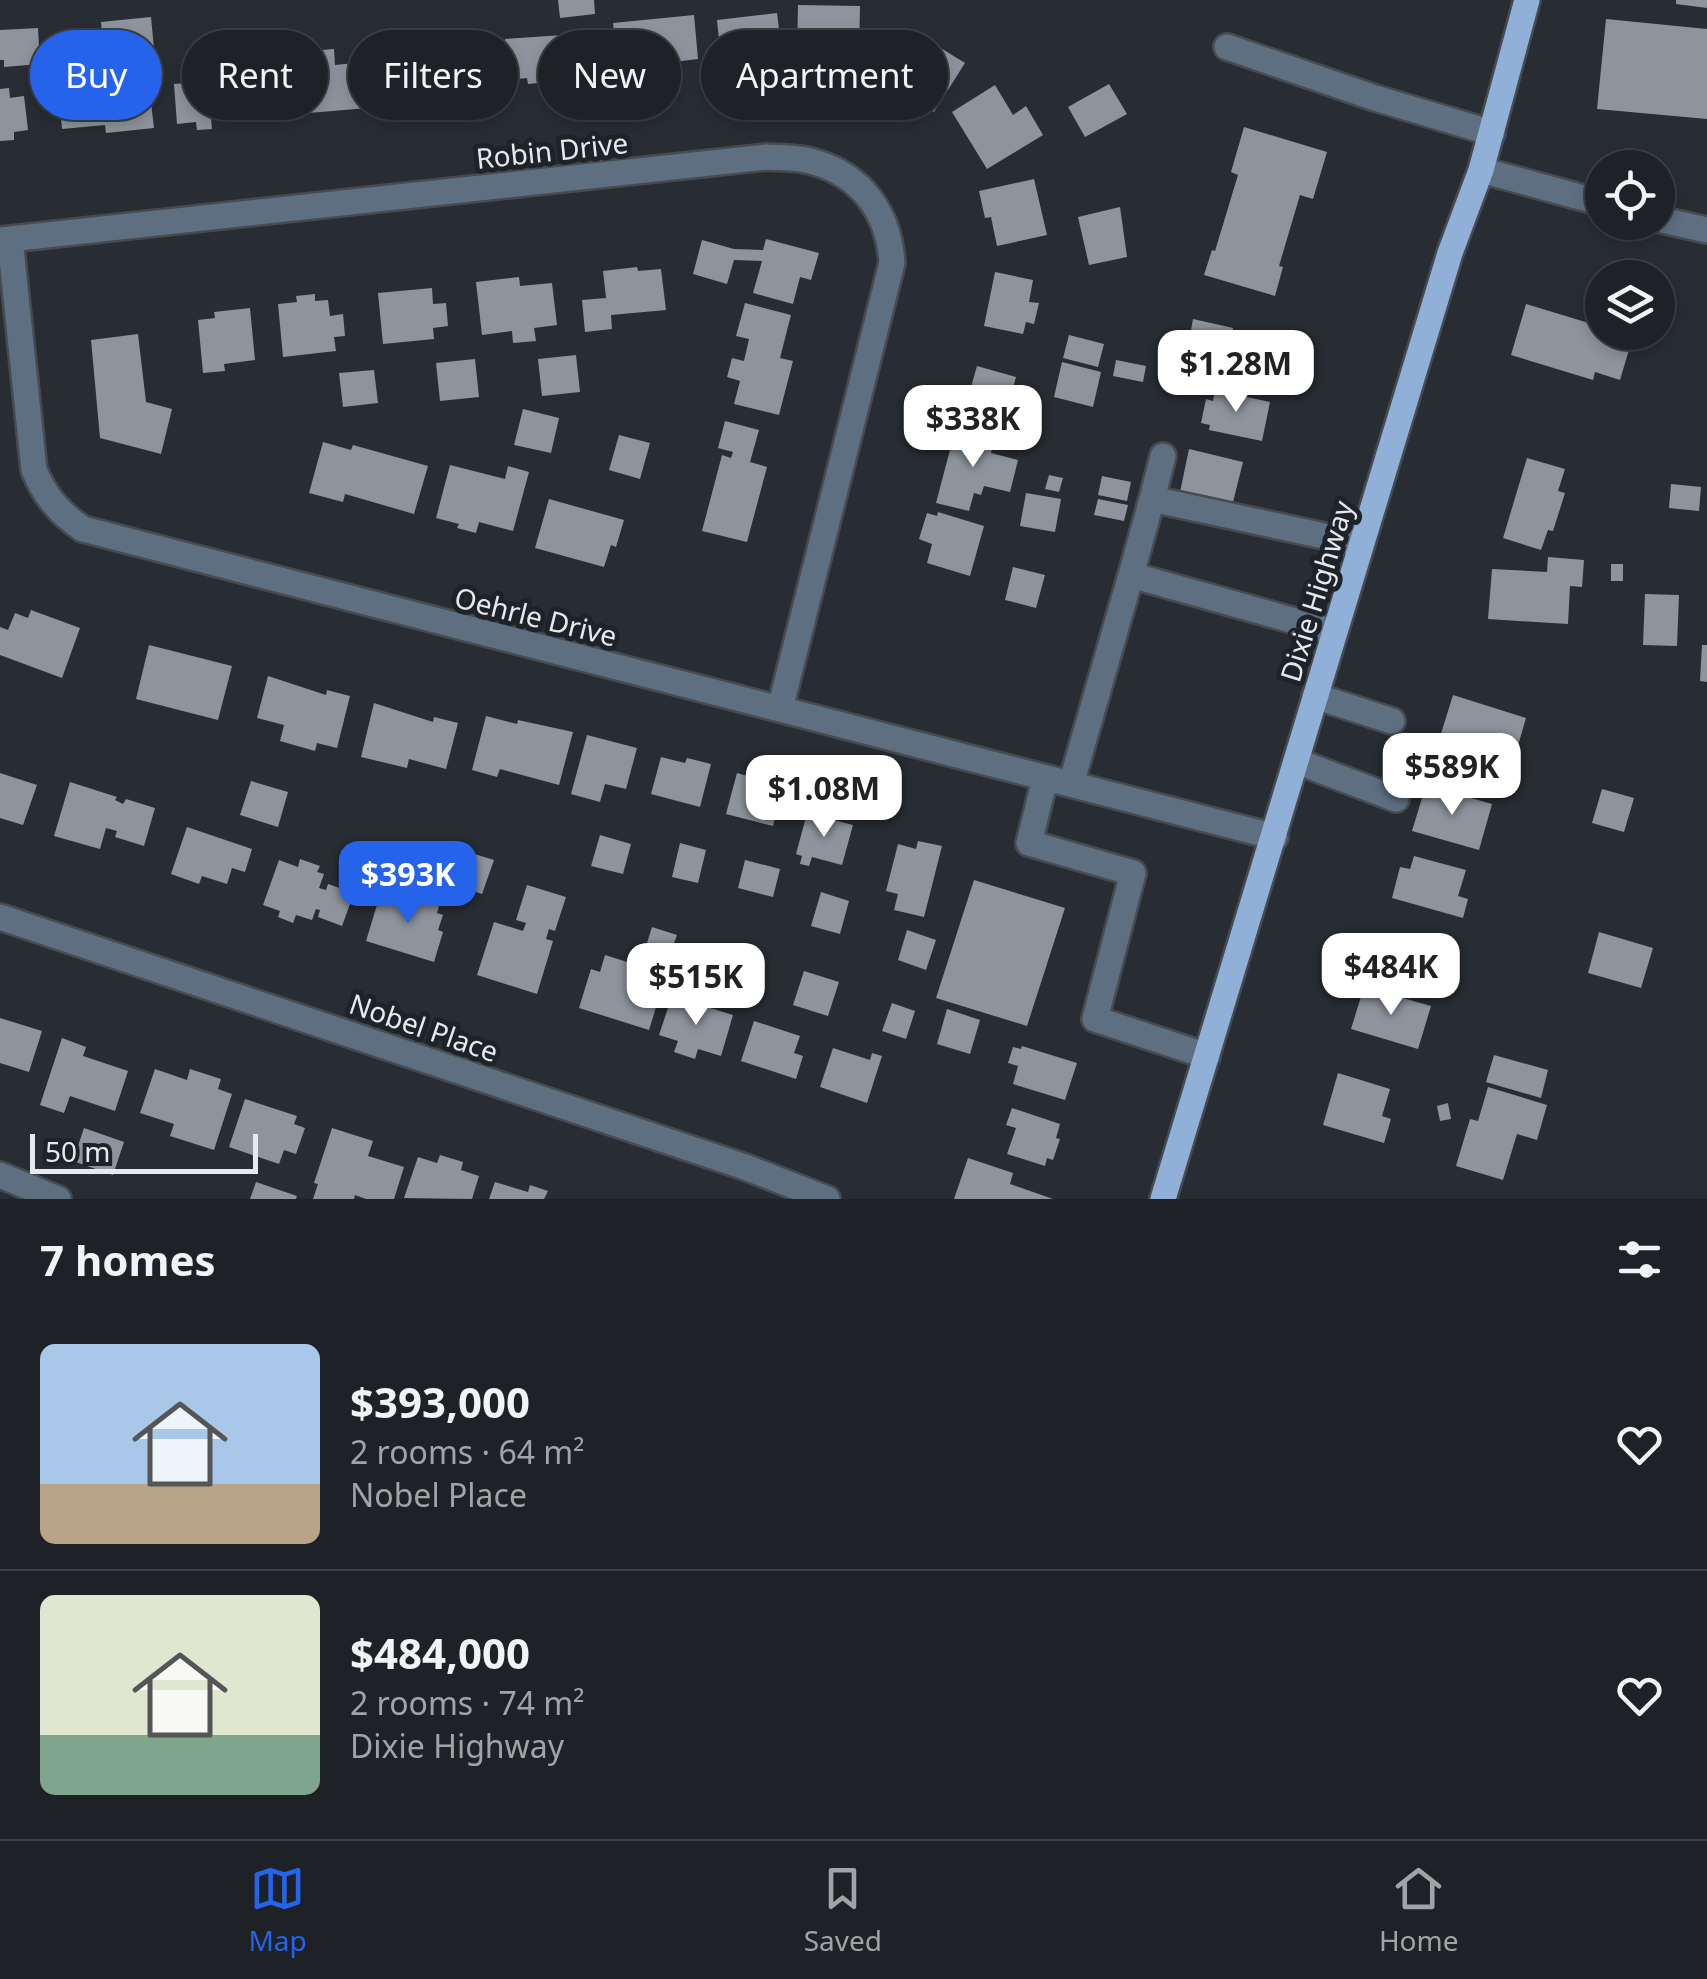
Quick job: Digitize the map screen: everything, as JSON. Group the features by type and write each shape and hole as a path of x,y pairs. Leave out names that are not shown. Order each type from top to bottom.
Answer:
{"main road":[{"name":"Dixie Highway","path":"1163,1199 1450,253 1481,170 1527,0"}],"street":[{"path":"1226,47 1375,98 1492,132"},
{"name":"Robin Drive","path":"5,240 766,157 813,161 846,176 865,191 884,217 892,263 780,709"},
{"path":"1481,170 1585,199"},
{"path":"1675,222 1707,230"},
{"name":"Oehrle Drive","path":"5,240 34,470 44,493 65,518 82,529 1275,837"},
{"path":"1163,456 1132,575 1058,781 1028,843 1134,872 1095,1019 1206,1056"},
{"path":"1152,499 1361,544"},
{"path":"1132,575 1334,632"},
{"path":"1315,696 1392,720"},
{"path":"1296,761 1396,799"},
{"name":"Nobel Place","path":"0,916 745,1167 828,1199"},
{"path":"0,1176 58,1199"}],"building":[{"path":"558,0 594,0 595,14 560,18"},
{"path":"1676,0 1707,0 1707,8 1676,4"},
{"path":"798,5 860,6 860,30 797,30"},
{"path":"777,13 779,30 718,30 717,20"},
{"path":"694,15 698,59 681,61 681,30 614,30 613,23"},
{"path":"151,17 152,30 102,30 101,22"},
{"path":"1606,19 1707,29 1707,119 1597,109"},
{"path":"38,28 30,30 30,65 4,67 4,60 0,60 0,30"},
{"path":"538,37 538,83 518,79 518,38"},
{"path":"334,49 335,65 348,64 348,110 328,111 328,50"},
{"path":"948,52 965,63 948,90"},
{"path":"182,83 182,120 211,120 212,129 197,130 196,122 177,124 174,84"},
{"path":"1109,84 1127,114 1085,137 1068,107"},
{"path":"995,85 1013,115 1026,106 1043,135 987,169 952,112"},
{"path":"9,88 10,98 24,96 28,130 14,132 14,140 0,141 0,89"},
{"path":"61,120 153,120 154,128 106,133 105,125 62,129"},
{"path":"1244,127 1327,152 1313,199 1300,195 1279,266 1283,267 1275,296 1204,275 1238,175 1231,172"},
{"path":"1034,179 1047,235 997,246 991,217 985,218 979,191"},
{"path":"1120,207 1127,257 1089,265 1078,217"},
{"path":"766,239 819,253 811,280 800,277 793,304 753,293 762,261 734,260 727,284 693,274 702,240 734,249 763,250"},
{"path":"637,267 638,271 661,269 666,310 611,315 612,329 585,332 582,300 606,298 603,271"},
{"path":"995,272 1033,280 1029,302 1039,303 1034,324 1026,322 1023,334 984,326"},
{"path":"519,277 520,286 552,283 557,325 534,328 536,341 513,343 512,331 482,335 476,282"},
{"path":"432,288 433,304 446,303 448,326 433,328 434,339 383,344 378,293"},
{"path":"315,294 315,301 328,300 330,316 343,314 345,336 334,337 336,351 283,357 278,304 297,302 296,296"},
{"path":"745,303 791,315 780,358 793,361 779,415 734,404 740,381 727,377 732,358 744,361 749,339 736,336"},
{"path":"1526,304 1585,322 1585,350 1629,350 1620,380 1595,372 1593,380 1511,355"},
{"path":"250,308 255,360 224,364 225,371 203,373 198,320 215,318 214,312"},
{"path":"1193,319 1233,328 1232,339 1273,347 1268,372 1225,363 1223,372 1185,364"},
{"path":"138,334 146,402 172,409 161,454 100,438 91,340"},
{"path":"1069,335 1104,344 1098,367 1063,358"},
{"path":"576,355 580,392 542,396 538,359"},
{"path":"475,359 479,397 440,401 436,363"},
{"path":"1116,360 1146,366 1143,382 1113,376"},
{"path":"1062,362 1101,372 1093,407 1054,397"},
{"path":"977,366 1016,377 1003,424 964,412"},
{"path":"374,370 378,403 343,407 339,373"},
{"path":"1215,390 1270,402 1262,441 1209,430 1210,425 1201,423 1206,399 1213,401"},
{"path":"523,409 559,418 551,453 514,445"},
{"path":"725,421 759,430 750,462 767,467 747,542 702,531 722,455 731,458 733,452 718,448"},
{"path":"956,427 995,438 991,453 1018,460 1010,492 984,486 981,495 974,493 969,511 936,503"},
{"path":"619,435 650,443 640,479 609,470"},
{"path":"323,442 351,450 353,445 428,466 414,514 345,494 343,502 309,493"},
{"path":"1189,449 1243,462 1231,510 1179,497"},
{"path":"1527,458 1565,469 1558,491 1565,493 1553,531 1548,530 1541,550 1503,538"},
{"path":"450,465 505,479 508,466 529,472 513,531 479,522 476,533 436,518"},
{"path":"1049,475 1063,478 1059,492 1045,489"},
{"path":"1102,476 1131,482 1127,501 1098,495"},
{"path":"1671,484 1701,487 1699,511 1669,508"},
{"path":"1026,493 1061,499 1055,532 1020,526"},
{"path":"549,499 624,520 616,547 611,545 604,567 535,548"},
{"path":"1098,499 1128,505 1124,521 1094,515"},
{"path":"938,512 984,526 970,576 927,563 932,544 919,539 927,513 937,516"},
{"path":"1548,557 1584,560 1582,587 1570,586 1568,624 1488,619 1492,569 1547,572"},
{"path":"1611,564 1623,564 1623,581 1611,581"},
{"path":"1013,567 1045,575 1036,608 1005,600"},
{"path":"1645,594 1679,595 1677,646 1643,645"},
{"path":"31,610 80,628 62,678 0,655 0,627 8,630 15,613 28,618"},
{"path":"149,645 232,666 218,720 136,699"},
{"path":"1702,645 1707,645 1707,682 1700,681"},
{"path":"268,676 326,695 327,690 350,696 337,748 317,743 315,751 280,741 284,725 257,718"},
{"path":"1453,695 1526,718 1513,763 1439,740"},
{"path":"374,703 433,722 434,717 458,723 446,769 409,759 407,768 361,757"},
{"path":"486,716 573,732 559,785 500,769 497,777 472,770"},
{"path":"587,735 637,748 626,789 605,784 600,802 571,794"},
{"path":"661,757 711,764 700,807 651,794"},
{"path":"0,773 37,785 23,825 0,818"},
{"path":"737,773 761,780 763,773 785,779 773,826 726,814"},
{"path":"251,781 288,792 278,827 240,815"},
{"path":"70,782 117,797 115,800 123,804 126,799 155,808 144,846 115,837 117,831 106,828 100,849 54,836"},
{"path":"1426,785 1492,804 1479,850 1412,831"},
{"path":"1602,789 1634,798 1624,832 1592,823"},
{"path":"807,813 853,825 842,865 812,857 809,866 800,864 802,856 796,854"},
{"path":"187,827 252,849 245,872 232,868 227,884 202,876 199,884 171,874"},
{"path":"600,835 631,844 623,874 591,866"},
{"path":"918,841 942,846 924,917 894,910 898,894 886,891 898,844 916,849"},
{"path":"680,843 706,850 698,883 672,877"},
{"path":"461,850 494,860 482,894 450,883"},
{"path":"1414,856 1466,870 1458,896 1468,899 1463,918 1392,898 1400,867 1410,869"},
{"path":"300,859 320,866 317,872 324,874 319,888 326,890 328,884 354,893 342,926 318,917 320,910 316,909 312,920 296,915 293,923 278,917 280,911 263,905 279,860 298,867"},
{"path":"360,860 372,864 367,878 355,874"},
{"path":"745,860 780,869 773,897 738,888"},
{"path":"974,880 1065,908 1027,1026 936,998"},
{"path":"527,885 566,897 555,931 549,929 546,939 553,941 537,994 477,975 494,922 523,931 526,923 516,920"},
{"path":"821,892 849,901 840,934 811,926"},
{"path":"412,894 440,903 437,913 443,915 438,930 443,932 434,962 366,941 380,895 409,903"},
{"path":"652,927 677,935 666,966 642,959"},
{"path":"907,930 936,940 926,970 898,960"},
{"path":"1599,932 1653,948 1641,988 1588,973"},
{"path":"679,950 690,954 685,968 675,965"},
{"path":"605,955 640,966 634,982 661,991 649,1030 579,1008 591,969 600,972"},
{"path":"804,971 839,982 828,1016 793,1005"},
{"path":"1364,987 1431,1006 1418,1049 1351,1029"},
{"path":"672,996 733,1015 721,1056 698,1049 695,1059 674,1052 678,1041 659,1035"},
{"path":"892,1003 915,1011 906,1039 882,1031"},
{"path":"947,1009 980,1020 970,1054 937,1044"},
{"path":"0,1018 42,1031 29,1072 0,1063"},
{"path":"754,1021 800,1036 794,1053 803,1056 796,1079 741,1061"},
{"path":"62,1038 86,1047 83,1056 128,1071 115,1111 70,1096 64,1113 40,1105"},
{"path":"1022,1046 1077,1063 1065,1100 1013,1084 1018,1066 1008,1063 1013,1047"},
{"path":"833,1048 870,1060 872,1053 882,1056 867,1103 820,1087"},
{"path":"1494,1055 1548,1070 1541,1098 1486,1082"},
{"path":"155,1069 187,1080 190,1069 221,1079 218,1089 232,1094 214,1150 170,1136 174,1124 140,1113"},
{"path":"1338,1073 1390,1089 1382,1116 1391,1119 1384,1143 1323,1125"},
{"path":"1488,1087 1547,1105 1537,1140 1517,1134 1503,1180 1456,1166 1470,1119 1478,1121"},
{"path":"245,1099 297,1116 294,1124 305,1128 296,1154 284,1150 279,1164 229,1147"},
{"path":"1448,1103 1451,1119 1440,1121 1437,1106"},
{"path":"1012,1108 1060,1124 1053,1160 1047,1158 1045,1166 1007,1154 1016,1128 1006,1125"},
{"path":"84,1128 124,1142 113,1175 73,1161"},
{"path":"332,1128 373,1141 368,1156 404,1167 394,1199 355,1195 354,1199 313,1199 318,1184 314,1183"},
{"path":"440,1155 463,1162 461,1170 479,1176 472,1199 404,1198 418,1157 437,1163"},
{"path":"968,1158 1013,1173 1010,1184 1053,1199 954,1199"},
{"path":"256,1182 297,1196 296,1199 250,1199"},
{"path":"495,1182 528,1192 530,1185 548,1191 544,1199 489,1199"}]}
